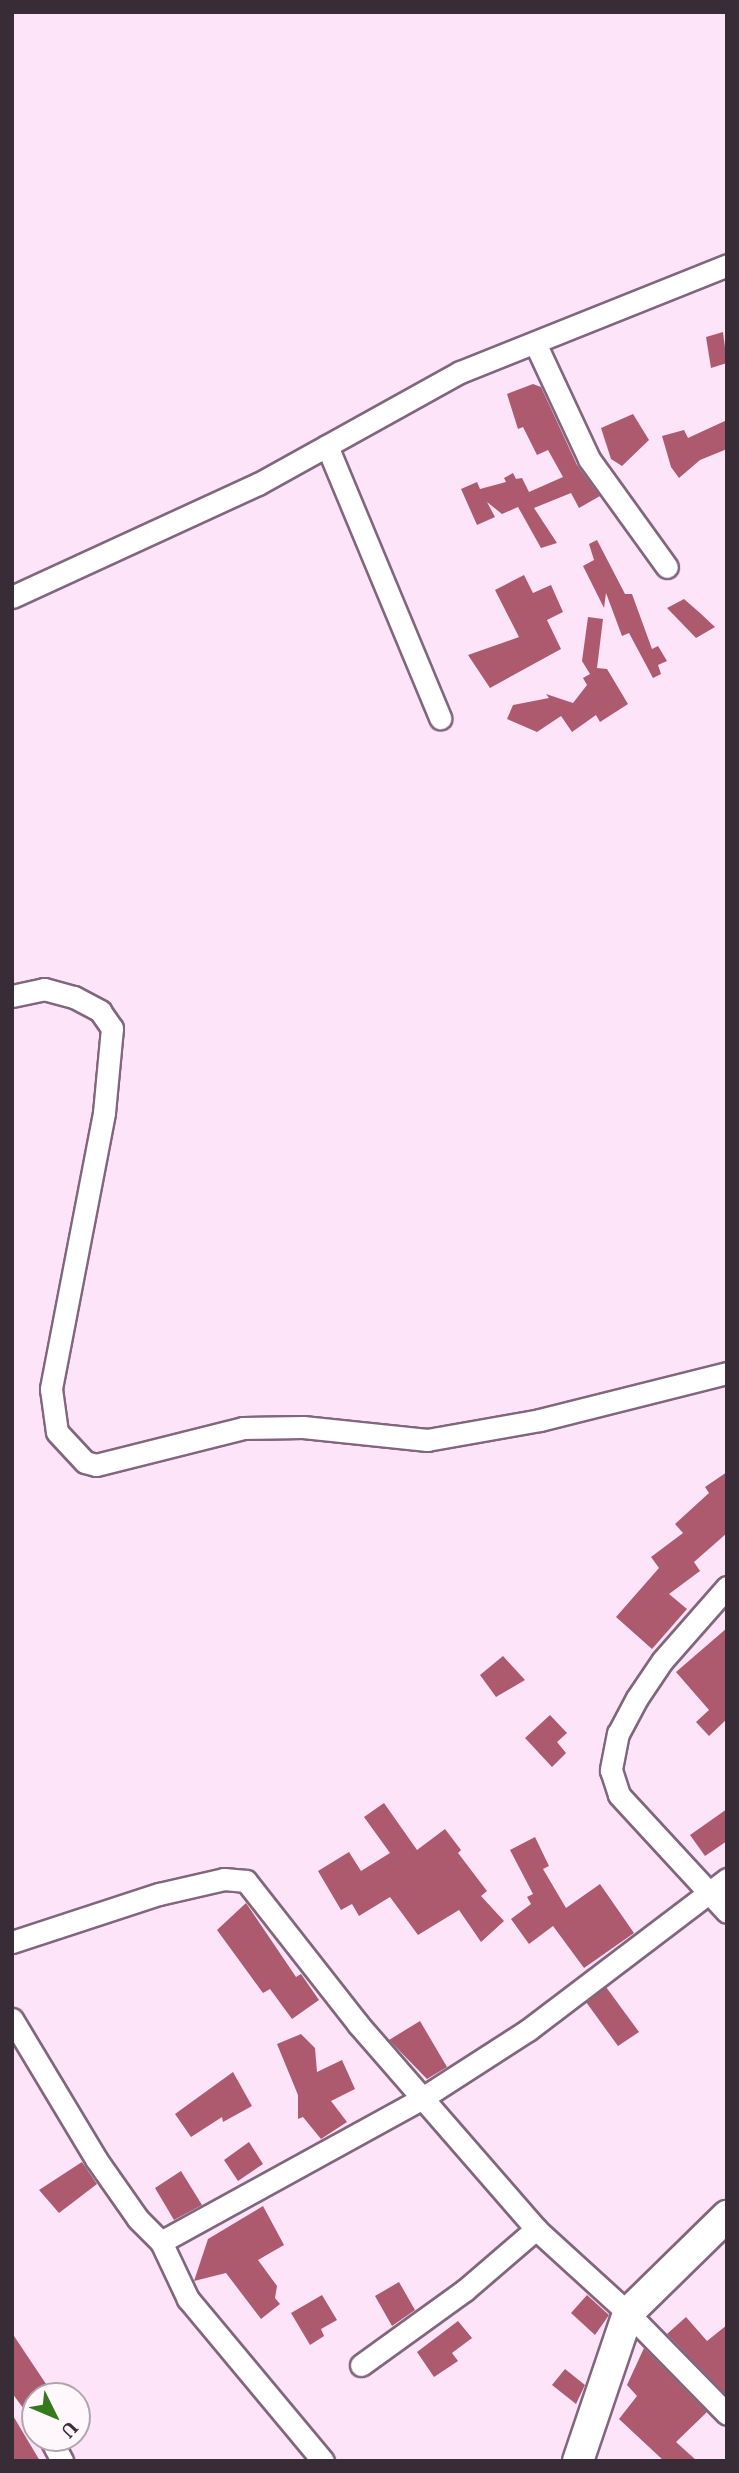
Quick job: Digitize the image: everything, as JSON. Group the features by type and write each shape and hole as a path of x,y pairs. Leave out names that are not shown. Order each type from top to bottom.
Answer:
{"main road":[{"path":"578,2461 628,2314 727,2216"}],"street":[{"path":"12,597 258,484 460,372 727,265"},
{"path":"535,343 589,459 667,567"},
{"path":"327,446 440,718"},
{"path":"12,996 44,989 74,997 100,1011 113,1028 104,1113 51,1389 57,1433 85,1462 96,1465 243,1428 303,1427 427,1440 540,1420 727,1373"},
{"path":"727,1587 649,1679 618,1733 611,1756 618,1795 727,1912"},
{"path":"12,1942 159,1894 241,1879 253,1887 422,2099 536,2229 628,2314 727,2414"},
{"path":"161,2242 422,2099 528,2030 727,1879"},
{"path":"12,2019 96,2159 138,2219 161,2242 188,2299 323,2461"},
{"path":"361,2365 465,2290 536,2229"}],"building":[{"path":"723,332 727,363 711,368 706,337"},
{"path":"533,384 541,387 577,465 600,496 579,508 571,493 534,508 557,543 541,548 518,507 502,514 487,502 495,517 477,525 461,489 477,482 480,489 506,482 504,478 513,473 516,479 522,478 529,492 563,477 548,450 537,455 523,427 518,429 507,394"},
{"path":"633,414 649,440 622,466 611,459 601,428"},
{"path":"727,420 727,449 700,460 679,478 671,467 662,436 684,430 688,438"},
{"path":"597,540 625,594 632,594 652,649 658,646 667,661 658,665 661,674 653,678 629,633 622,636 606,593 604,608 583,566 594,560 589,544"},
{"path":"524,575 533,593 551,585 563,612 547,620 561,649 490,688 468,655 519,637 495,590"},
{"path":"684,599 715,627 696,638 667,608"},
{"path":"588,617 603,619 597,668 607,669 628,704 600,722 596,715 572,732 561,716 537,732 507,719 513,705 549,698 546,694 573,703 587,685 583,678 590,674 582,661"},
{"path":"727,1472 727,1533 694,1562 700,1571 669,1594 687,1609 652,1649 616,1617 659,1568 651,1557 683,1533 675,1524 709,1493 705,1487"},
{"path":"727,1628 727,1719 709,1736 696,1722 709,1710 676,1672"},
{"path":"503,1656 525,1680 496,1697 480,1675"},
{"path":"550,1715 567,1733 557,1742 566,1753 552,1767 525,1738"},
{"path":"384,1803 417,1850 445,1829 461,1850 458,1853 487,1891 481,1896 504,1921 481,1942 459,1910 418,1935 390,1897 359,1916 352,1904 341,1910 318,1871 349,1852 361,1871 390,1853 364,1817"},
{"path":"727,1809 727,1841 705,1856 690,1835"},
{"path":"535,1837 549,1866 543,1869 566,1908 600,1884 634,1933 584,1968 553,1926 529,1944 511,1919 531,1904 527,1897 533,1894 510,1850"},
{"path":"246,1903 296,1977 301,1974 319,2000 292,2019 270,1989 263,1993 217,1930"},
{"path":"606,1987 639,2032 618,2046 586,2002"},
{"path":"420,2021 447,2067 427,2079 389,2040"},
{"path":"301,2034 315,2048 317,2072 342,2060 355,2089 331,2101 347,2122 321,2139 303,2117 298,2119 298,2095 277,2044"},
{"path":"233,2072 252,2106 223,2122 222,2117 191,2137 175,2114"},
{"path":"249,2142 263,2164 238,2181 224,2160"},
{"path":"82,2162 97,2184 59,2213 39,2190"},
{"path":"181,2171 202,2205 174,2220 155,2188"},
{"path":"263,2206 284,2245 258,2260 277,2286 275,2298 280,2304 261,2319 226,2273 194,2281 208,2239"},
{"path":"399,2282 415,2310 392,2326 375,2296"},
{"path":"322,2295 337,2320 321,2329 324,2336 310,2345 291,2313"},
{"path":"587,2295 609,2315 595,2335 571,2313"},
{"path":"686,2317 707,2341 727,2325 725,2394 667,2334"},
{"path":"458,2321 472,2338 452,2353 458,2361 434,2377 417,2352"},
{"path":"12,2333 45,2382 21,2382 21,2405 12,2393"},
{"path":"644,2348 707,2412 676,2442 697,2461 664,2461 619,2419 637,2396 627,2385"},
{"path":"565,2369 585,2385 576,2404 552,2385"},
{"path":"12,2414 21,2429 21,2452 35,2452 40,2461 12,2461"}]}
